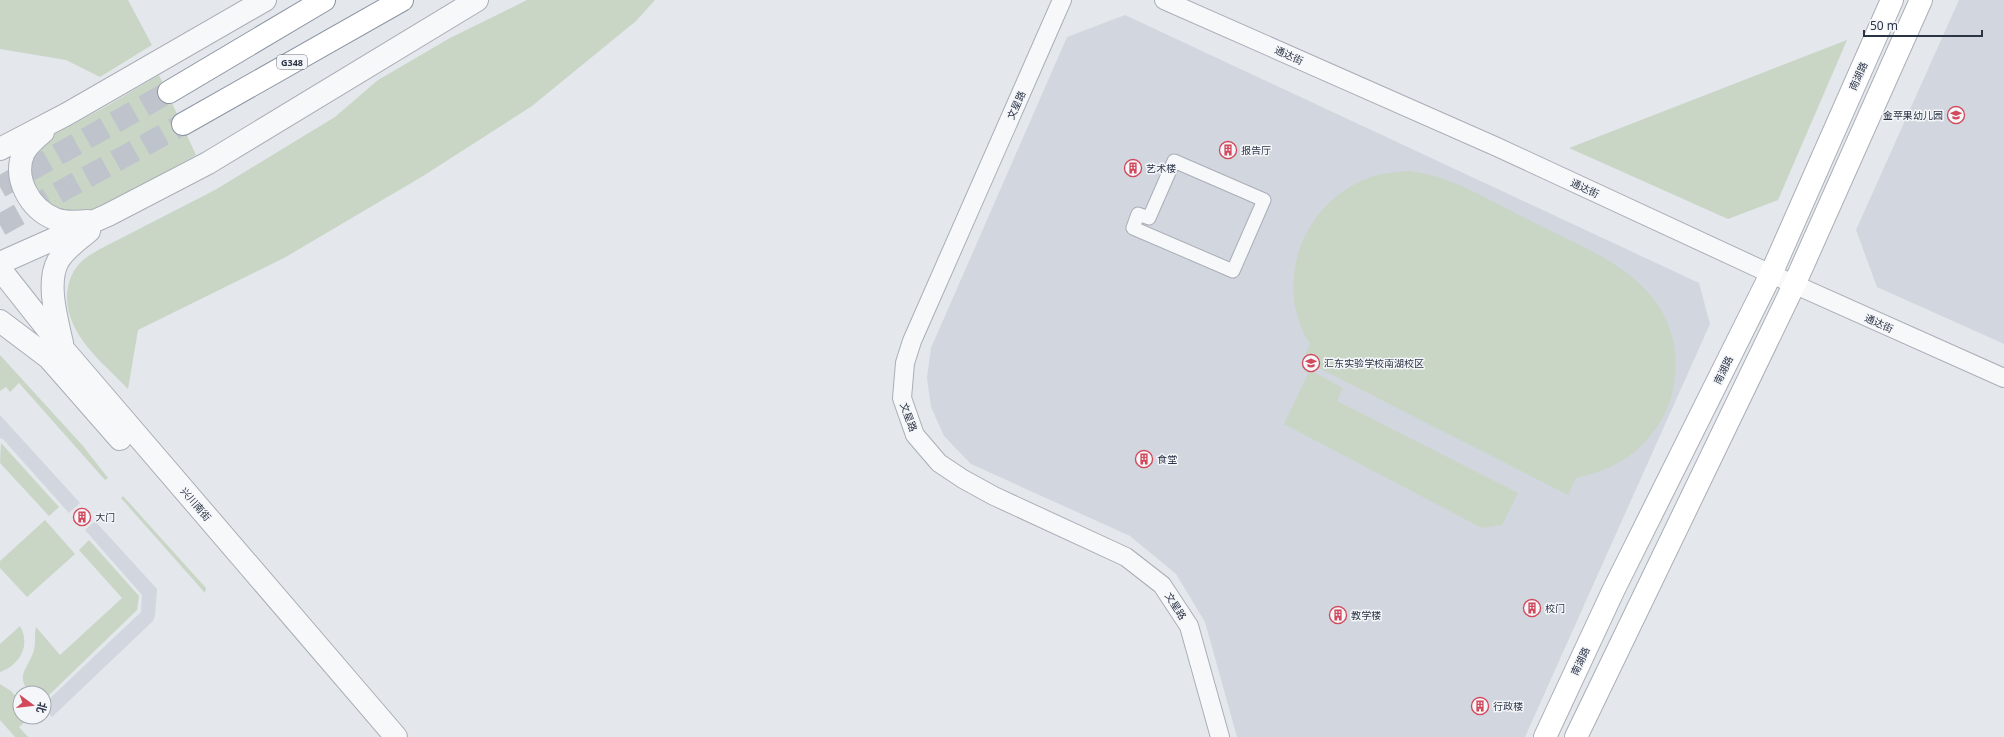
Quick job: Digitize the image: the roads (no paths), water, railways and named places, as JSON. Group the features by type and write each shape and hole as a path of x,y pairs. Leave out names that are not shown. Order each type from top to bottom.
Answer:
{"main road":[{"path":"170,92 324,0"},
{"name":"G348","path":"183,124 402,0"},
{"name":"南湖路","path":"1546,737 1614,589 1771,274 1892,0"},
{"path":"1576,737 1794,285 1921,0"}],"street":[{"path":"0,149 67,114 265,0"},
{"path":"0,263 108,216 208,164 477,0"},
{"name":"文星路","path":"1062,0 912,341 905,363 902,398 915,435 939,463 994,496 1126,557 1162,585 1189,626 1220,737"},
{"name":"通达街","path":"1164,0 1498,147 1794,285 2004,378"},
{"path":"67,114 36,138 24,152 21,168 22,184 29,198 42,212 56,220 75,222 108,216"},
{"path":"1174,161 1264,200 1233,271 1133,228 1138,214 1149,218 1174,161"},
{"path":"64,350 56,320 52,289 58,261 74,243 108,216"},
{"name":"兴川南街","path":"0,269 64,350 396,737"},
{"name":"兴川南街","path":"0,321 49,358 243,577 381,737"}],"tunnel":[{"path":"0,187 169,92"},
{"path":"0,225 183,124"}],"place":[{"name":"金苹果幼儿园","path":"1956,115"},
{"name":"报告厅","path":"1228,150"},
{"name":"艺术楼","path":"1133,168"},
{"name":"汇东实验学校南湖校区","path":"1311,363"},
{"name":"食堂","path":"1144,459"},
{"name":"大门","path":"82,517"},
{"name":"校门","path":"1532,608"},
{"name":"教学楼","path":"1338,615"},
{"name":"行政楼","path":"1480,706"}]}
